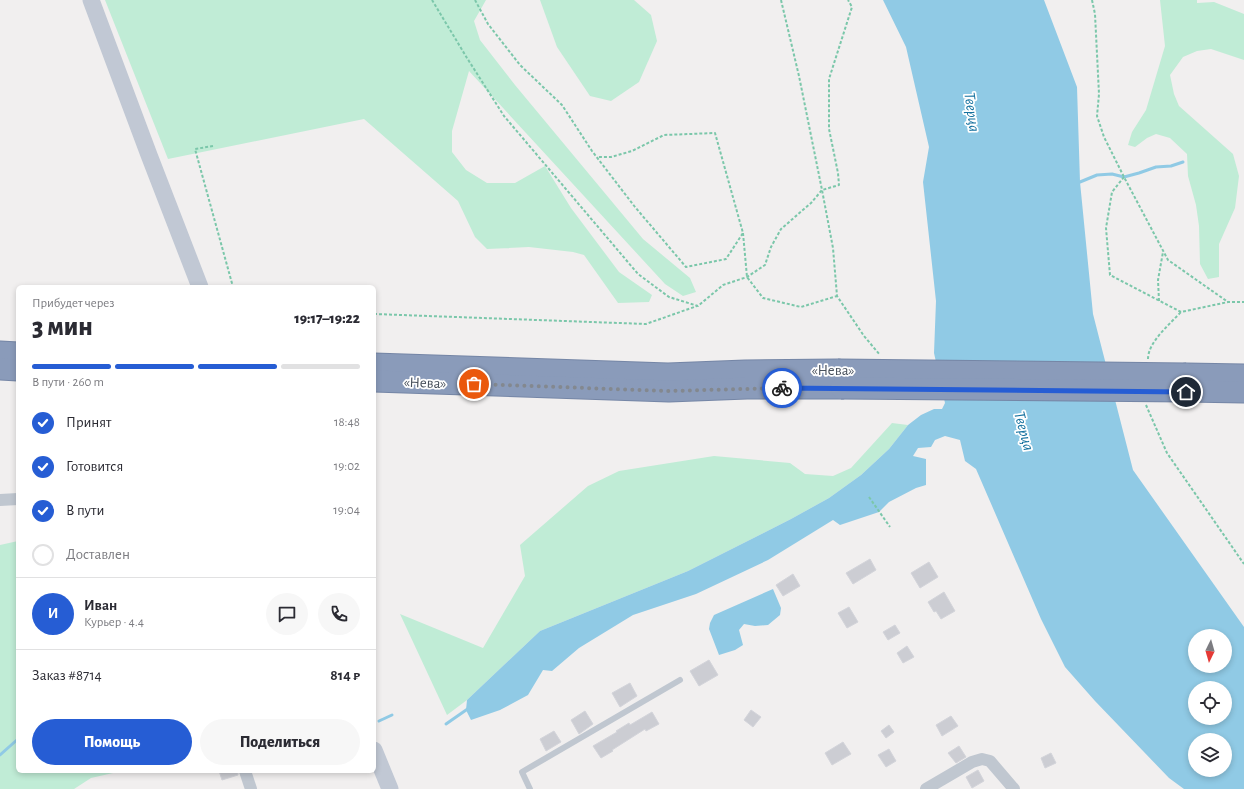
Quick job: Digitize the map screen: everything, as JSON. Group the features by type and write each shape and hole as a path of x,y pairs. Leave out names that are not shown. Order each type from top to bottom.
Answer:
{"highway":[{"path":"0,352 16,353"},
{"name":"«Нева»","path":"376,364 668,374 745,371 840,379 1186,383 1244,392"},
{"path":"0,369 16,370"},
{"name":"«Нева»","path":"1186,383 1244,375"},
{"name":"«Нева»","path":"376,381 669,391 747,388 840,379"}],"main road":[{"path":"91,0 199,285"},
{"path":"376,755 390,789"}],"street":[{"path":"0,500 16,499"},
{"path":"926,789 972,762 982,759 990,761 1014,789"},
{"path":"246,773 250,789"}],"lane":[{"path":"530,789 522,772 680,680"}],"path":[{"path":"432,0 504,116 638,274 669,297 698,306"},
{"path":"474,0 488,24 520,65 562,105 597,157 635,207 686,267 726,259 743,233"},
{"path":"781,0 799,76 833,248 837,296 864,336 881,356"},
{"path":"376,314 646,324 698,306 723,285 747,277 765,265 771,247 781,229 811,203 822,190 839,185 829,129 829,79 852,7 848,0"},
{"path":"1092,0 1095,14 1099,94 1097,116 1104,138 1168,260 1228,302"},
{"path":"597,157 611,157 632,151 664,135 715,133 743,233 747,277 762,298 801,306 837,296"},
{"path":"213,146 195,149 232,285"},
{"path":"1124,177 1112,192 1106,228 1110,275 1181,312 1228,302 1244,302"},
{"path":"1159,301 1158,280 1163,251"},
{"path":"1167,453 1244,564"},
{"path":"869,497 890,528"}],"green space":[{"path":"105,0 486,0 474,21 480,40 515,85 643,239 690,278 696,292 683,296 665,284 469,71 452,131 452,152 466,170 487,183 515,183 545,166 571,208 619,272 652,295 649,302 618,303 584,255 573,252 529,247 487,249 475,237 458,201 364,119 168,159"},
{"path":"540,0 634,0 651,15 657,41 639,82 611,101 590,96 557,47"},
{"path":"1160,0 1197,0 1197,3 1214,2 1244,14 1244,60 1211,49 1197,51 1183,57 1170,75 1174,94 1179,106 1233,154 1239,176 1235,208 1219,244 1219,277 1208,279 1200,264 1199,226 1196,205 1188,176 1187,154 1170,138 1156,134 1147,138 1135,147 1128,145 1132,132 1146,110 1165,46"},
{"path":"892,423 908,425 889,449 861,475 829,498 688,571 540,631 467,700 447,715 400,614 483,648 525,576 520,545 588,486 619,471 714,456 790,463 805,474 833,476 851,468"},
{"path":"16,541 16,773 113,773 91,778 74,789 0,789 0,545"}],"water":[{"name":"Тверца","path":"883,0 1044,0 1077,87 1080,182 1093,314 1133,470 1244,627 1244,789 1184,789 1169,778 1095,701 1065,667 1041,619 976,469 965,461 960,440 945,436 935,440 931,447 918,448 913,456 926,459 926,485 916,488 889,502 879,512 840,525 833,520 768,560 696,594 633,615 579,648 552,671 543,670 528,695 500,710 471,720 466,710 467,700 540,631 688,571 791,519 829,498 861,475 889,449 908,425 921,415 934,409 942,409 945,403 934,353 936,301 923,182 929,147 906,47"},
{"path":"773,589 781,608 780,615 768,625 755,626 744,624 739,630 743,645 735,650 719,655 709,629 714,615"}],"building":[{"path":"870,559 876,570 853,584 846,573"},
{"path":"929,562 938,577 920,588 911,573"},
{"path":"793,574 800,586 783,596 776,585"},
{"path":"944,592 955,611 941,619 936,611 934,612 928,602"},
{"path":"849,607 858,622 847,628 838,613"},
{"path":"895,625 900,633 888,640 883,632"},
{"path":"907,646 914,657 903,663 897,653"},
{"path":"709,660 718,675 699,686 690,671"},
{"path":"630,683 637,696 620,707 612,693"},
{"path":"751,710 761,717 753,727 744,720"},
{"path":"585,711 593,724 579,734 571,720"},
{"path":"652,712 659,724 646,731 645,729 601,758 593,746 629,723 630,725"},
{"path":"951,716 958,726 942,736 936,725"},
{"path":"889,725 894,732 886,738 881,731"},
{"path":"554,731 561,742 546,751 540,739"},
{"path":"843,742 851,754 832,765 825,753"},
{"path":"959,746 966,757 956,763 948,753"},
{"path":"889,749 896,761 886,767 878,755"},
{"path":"1051,753 1056,763 1045,768 1041,758"},
{"path":"978,770 984,781 972,788 966,777"},
{"path":"220,773 238,773 238,775 222,780"}],"waterway":[{"path":"1080,182 1097,175 1112,174 1124,177 1156,167 1171,166 1183,162"},
{"path":"446,724 469,708"},
{"path":"379,721 392,715"},
{"path":"0,755 16,741"}],"way so far":[{"path":"474,384 669,391 782,388"}],"route":[{"path":"782,388 1186,392"}]}
